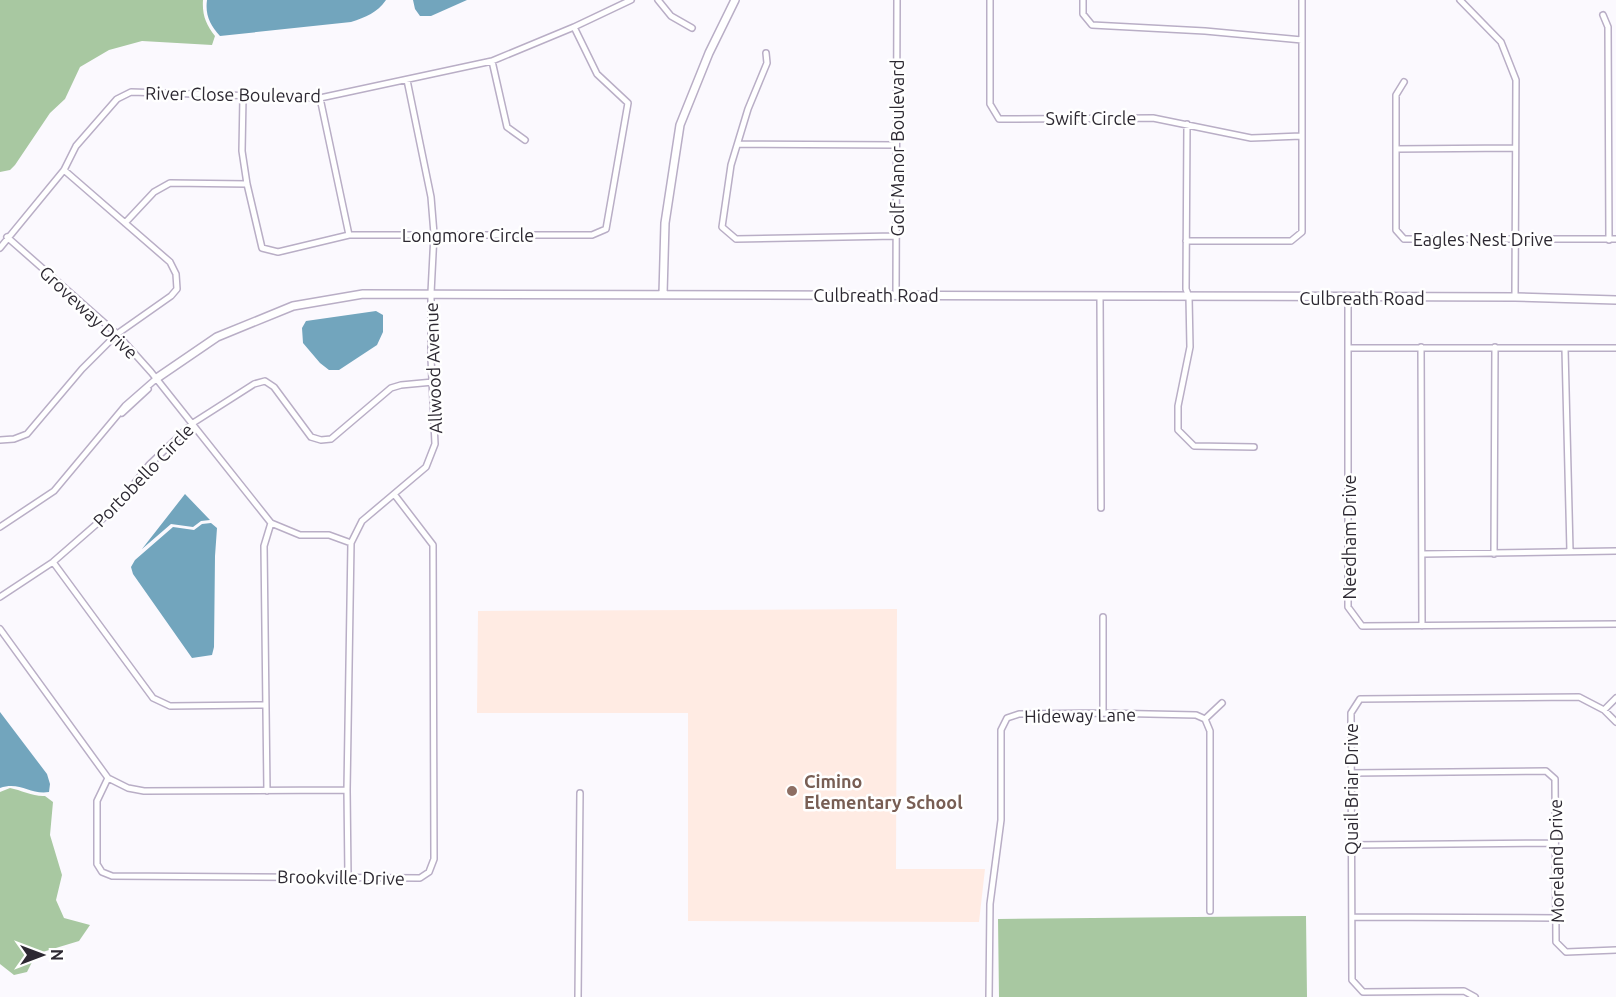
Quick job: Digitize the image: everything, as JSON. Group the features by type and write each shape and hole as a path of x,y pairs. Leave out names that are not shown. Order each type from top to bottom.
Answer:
{"street":[{"name":"River Close Boulevard","path":"0,248 64,170 76,146 96,122 117,99 131,92 320,98 492,62 631,0"},
{"path":"658,0 670,16 692,28"},
{"path":"663,294 665,223 680,125 709,53 735,0"},
{"name":"Golf Manor Boulevard","path":"896,296 897,0"},
{"name":"Swift Circle","path":"990,0 990,104 999,118 1153,118 1251,138 1301,136"},
{"path":"1083,0 1083,14 1092,26 1205,31 1302,40"},
{"path":"1186,241 1292,241 1302,232 1302,0"},
{"path":"1460,0 1501,42 1516,80 1515,297"},
{"path":"1603,15 1608,27 1609,240"},
{"name":"Longmore Circle","path":"243,97 242,151 262,248 278,252 349,235 592,235 606,229 628,103 597,74 574,27"},
{"path":"766,53 767,63 748,109 731,165 722,227 736,239 896,236"},
{"path":"492,62 507,127 525,140"},
{"name":"Allwood Avenue","path":"348,876 351,543 362,521 426,466 435,444 431,293 434,234 431,197 407,80"},
{"name":"Eagles Nest Drive","path":"1404,82 1396,95 1396,230 1404,239 1616,239"},
{"path":"320,98 349,235"},
{"path":"1187,124 1186,289 1189,297 1190,347 1178,406 1178,430 1194,446 1254,447"},
{"path":"739,144 896,145"},
{"path":"1396,149 1515,148"},
{"path":"0,440 14,440 27,434 82,369 117,334 171,296 177,289 176,274 170,262 64,170"},
{"path":"125,223 154,192 170,183 247,184"},
{"name":"Groveway Drive","path":"7,237 117,334 157,378 271,524"},
{"name":"Culbreath Road","path":"0,527 54,491 125,405 140,391 217,337 293,306 363,294 1515,297 1616,300"},
{"path":"1100,297 1101,508"},
{"name":"Needham Drive","path":"1348,298 1348,607 1362,626 1616,624"},
{"path":"1421,347 1422,626"},
{"path":"1494,554 1495,347"},
{"path":"1349,348 1616,348"},
{"path":"1565,349 1570,550"},
{"name":"Portobello Circle","path":"0,597 53,562 116,507 149,465 193,423 254,384 265,381 274,387 312,437 321,440 331,439 391,388 433,382"},
{"name":"Brookville Drive","path":"108,778 97,801 97,864 102,872 112,876 420,878 429,872 434,860 433,545 394,494"},
{"path":"267,791 264,546 271,524 300,535 329,535 351,543"},
{"path":"1423,554 1616,551"},
{"path":"53,562 153,698 170,706 265,705"},
{"path":"1103,617 1103,713"},
{"path":"0,629 108,778 128,788 144,792 347,790"},
{"name":"Quail Briar Drive","path":"1474,997 1464,991 1363,992 1352,980 1351,713 1360,699 1579,697 1604,710 1616,722"},
{"path":"1604,710 1616,698"},
{"path":"1210,911 1210,731 1205,720 1222,703"},
{"name":"Hideway Lane","path":"989,997 990,904 1001,820 1001,730 1007,718 1019,714 1103,713 1196,715 1205,720"},
{"name":"Moreland Drive","path":"1351,773 1546,771 1555,779 1556,942 1566,952 1616,950"},
{"path":"578,997 580,793"},
{"path":"1352,845 1555,843"},
{"path":"1352,917 1556,918"}],"shaded area":[{"name":"Cimino Elementary School","path":"897,609 896,869 985,869 979,922 688,921 688,713 477,713 478,611"}],"green space":[{"path":"0,0 203,0 205,20 215,36 212,45 142,41 109,50 80,67 65,99 50,113 15,165 10,170 0,172"},
{"path":"10,788 45,796 53,802 50,835 62,875 56,900 64,918 90,925 79,941 36,954 27,972 14,975 0,964 0,792"},
{"path":"1306,916 1307,997 999,997 998,919"}],"water":[{"path":"207,0 386,0 371,14 351,22 220,36 209,20"},
{"path":"413,0 467,0 431,16 420,16"},
{"path":"376,311 383,315 383,332 377,345 339,370 329,370 303,343 302,328 306,321"},
{"path":"185,494 210,520 201,521 193,527 171,524 142,549"},
{"path":"211,523 217,528 214,647 212,655 192,658 133,574 131,567 135,560 173,527 194,530 202,524"},
{"path":"0,712 47,774 50,784 49,792 36,792 13,786 0,788"}],"place":[{"name":"Cimino Elementary School","path":"792,791"}]}
